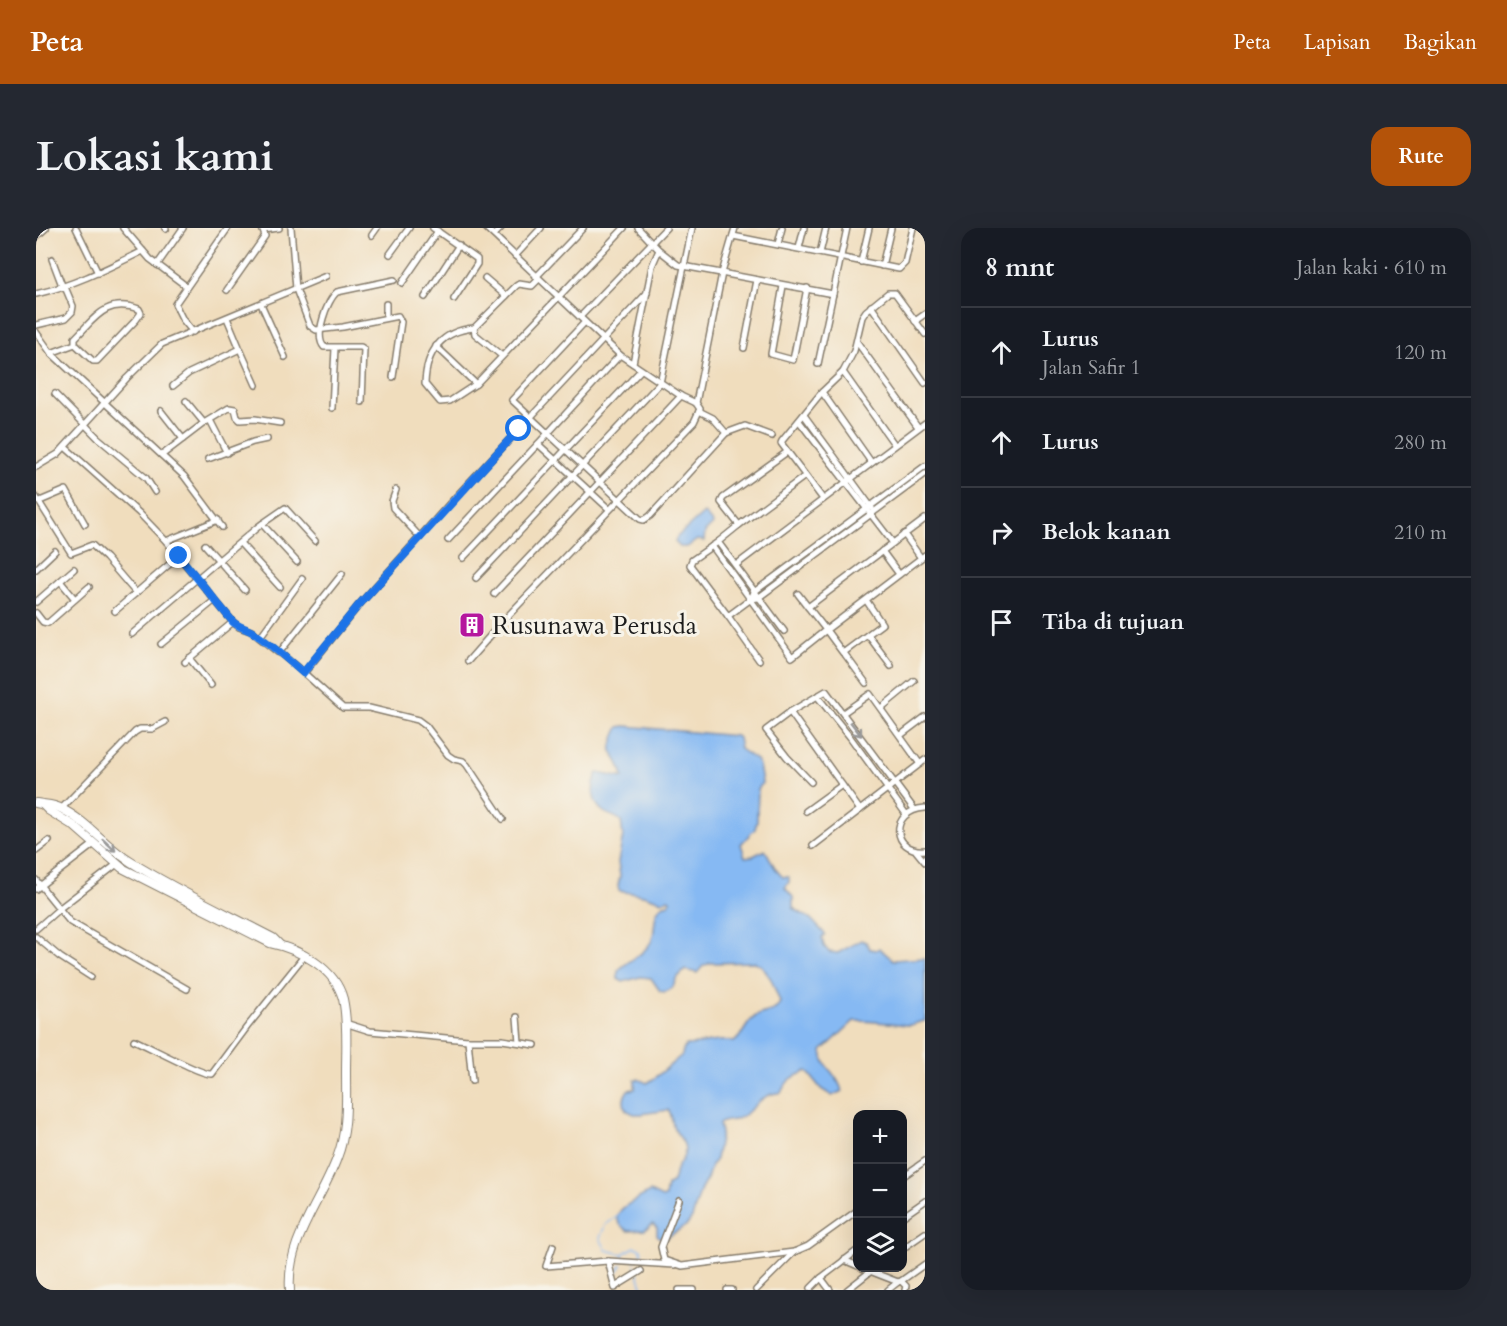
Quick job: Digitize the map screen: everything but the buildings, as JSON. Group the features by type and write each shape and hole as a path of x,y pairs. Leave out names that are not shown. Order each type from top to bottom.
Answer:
{"street":[{"path":"36,237 46,228"},
{"path":"76,228 98,273"},
{"path":"123,228 157,265 186,285"},
{"path":"157,265 183,228"},
{"path":"192,332 175,306 186,285 228,228"},
{"path":"228,290 265,236 263,229 279,228"},
{"path":"291,228 296,289 312,329 359,324 398,316 401,319 393,376"},
{"path":"372,235 377,228"},
{"path":"390,254 409,228"},
{"path":"486,228 620,355 681,396 696,403"},
{"path":"494,235 501,228"},
{"path":"515,256 542,228"},
{"path":"583,228 531,286 519,284 474,328 445,337 436,346 427,368 426,384 440,402 450,401 476,384 624,228"},
{"path":"638,228 659,250 678,265 833,294"},
{"path":"580,317 666,228"},
{"path":"476,578 660,382 692,228"},
{"path":"726,433 713,418 699,410 696,403 722,273 735,228"},
{"path":"778,244 782,228"},
{"path":"799,248 804,228"},
{"path":"820,253 826,228"},
{"path":"818,364 847,228"},
{"path":"861,262 869,228"},
{"path":"882,266 891,228"},
{"path":"733,236 902,268 913,228"},
{"path":"402,283 435,230 474,257 477,264 454,299"},
{"path":"424,297 459,245"},
{"path":"633,363 654,260 659,250"},
{"path":"36,294 64,287 143,251"},
{"path":"52,259 73,306 72,312 66,318 38,324 36,332 53,353 184,476 222,527"},
{"path":"36,467 58,454 162,344 326,276"},
{"path":"484,278 506,296"},
{"path":"362,402 364,350 361,346 324,347 321,345 320,329 332,297 337,292 394,280"},
{"path":"744,348 757,280"},
{"path":"783,286 771,354 793,360 807,288"},
{"path":"303,673 358,606 452,501 647,293"},
{"path":"823,499 781,442 822,392 843,372 857,342 862,317 888,293 895,293 925,334"},
{"path":"261,304 285,357"},
{"path":"386,304 386,317"},
{"path":"110,306 139,309 141,313 136,320 99,359 93,361 75,344 75,338 110,306"},
{"path":"872,306 925,383"},
{"path":"915,321 925,314"},
{"path":"227,318 256,385"},
{"path":"585,322 512,400 640,519 647,518 726,433 746,426 771,436"},
{"path":"474,328 475,333 502,356"},
{"path":"857,342 918,427"},
{"path":"53,353 75,344"},
{"path":"436,346 476,384"},
{"path":"332,408 335,348"},
{"path":"173,386 189,372 240,349"},
{"path":"448,540 620,355"},
{"path":"463,558 641,370"},
{"path":"843,372 894,444"},
{"path":"822,392 871,462"},
{"path":"56,394 98,438 146,478 155,492"},
{"path":"494,594 681,396"},
{"path":"186,401 204,423"},
{"path":"162,455 204,423 232,408 240,420 255,418 280,423"},
{"path":"468,661 609,509 694,422 699,410"},
{"path":"161,411 183,439"},
{"path":"804,415 846,480"},
{"path":"210,420 227,453"},
{"path":"799,421 893,543"},
{"path":"736,565 846,480 925,423"},
{"path":"208,459 267,439"},
{"path":"538,444 609,509"},
{"path":"65,447 139,513 166,541 233,622 260,637 343,708 369,708 406,716 422,723 448,754 467,765 503,819"},
{"path":"739,525 721,502 723,498 787,452"},
{"path":"871,512 925,466"},
{"path":"728,616 925,474"},
{"path":"759,660 690,565 692,560 805,476"},
{"path":"85,524 66,490 38,499 71,553 92,546 106,558 136,593"},
{"path":"396,490 392,501 393,508 420,537"},
{"path":"132,634 262,524 286,508 315,541"},
{"path":"808,607 925,519"},
{"path":"166,541 218,520"},
{"path":"262,524 297,562"},
{"path":"718,542 736,565 753,597 792,657 923,556 904,534"},
{"path":"240,543 280,587"},
{"path":"205,545 245,590"},
{"path":"712,546 784,631"},
{"path":"36,569 55,551"},
{"path":"882,551 899,574"},
{"path":"115,611 179,556"},
{"path":"36,602 74,569"},
{"path":"280,653 342,574"},
{"path":"260,637 302,579"},
{"path":"60,581 75,599"},
{"path":"36,613 43,622 48,623 89,587"},
{"path":"798,594 866,683"},
{"path":"162,644 215,600"},
{"path":"844,653 882,624 866,600"},
{"path":"211,685 187,660 233,622"},
{"path":"868,635 891,666"},
{"path":"881,708 915,681"},
{"path":"812,782 787,757 766,730 790,712 826,691 914,809"},
{"path":"813,846 923,762 869,694 843,713"},
{"path":"818,696 906,814"},
{"path":"790,712 860,810"},
{"path":"901,735 925,717"},
{"path":"62,808 135,732 140,729 152,729 165,722"},
{"path":"806,811 842,784"},
{"path":"40,804 51,804 62,808 128,861 273,938 280,945"},
{"path":"40,804 68,822 117,864 270,943 304,956 326,971 342,997 345,1023 346,1129 337,1159 296,1246 289,1279 290,1290"},
{"path":"925,808 914,809 906,814 899,827 899,836 903,843 916,851 925,862"},
{"path":"36,851 49,841"},
{"path":"38,887 94,844"},
{"path":"916,851 925,850"},
{"path":"36,929 117,864"},
{"path":"36,880 38,887 60,908 70,922 187,989"},
{"path":"36,937 60,957 91,977"},
{"path":"134,1040 186,1064 197,1072 212,1074 247,1026 304,956"},
{"path":"518,1017 519,1042"},
{"path":"345,1023 370,1031 468,1040 502,1040 535,1045"},
{"path":"468,1040 472,1081"},
{"path":"907,1174 925,1161"},
{"path":"680,1200 661,1247 664,1260 682,1266"},
{"path":"907,1214 925,1201"},
{"path":"553,1246 546,1266 611,1262 682,1266 794,1252 808,1246 853,1214"},
{"path":"907,1246 925,1233"},
{"path":"756,1290 794,1252"},
{"path":"811,1288 853,1254"},
{"path":"844,1260 853,1264"},
{"path":"611,1262 616,1289 641,1271"},
{"path":"888,1290 925,1264"},
{"path":"847,1290 871,1272"},
{"path":"878,1272 906,1286 905,1290"},
{"path":"821,1278 830,1290"},
{"path":"679,1290 693,1290"}],"water":[{"path":"704,513 713,524 705,532 704,541 697,540 687,547 680,547 675,542 677,537"},
{"path":"619,727 736,736 740,749 756,760 759,765 762,783 758,790 755,829 741,844 745,857 765,850 780,874 783,877 789,877 785,888 793,897 793,908 811,919 825,934 822,938 829,952 838,953 861,940 866,942 870,949 879,948 893,960 925,958 925,1021 909,1025 854,1021 822,1051 825,1063 842,1091 832,1096 821,1089 807,1071 791,1079 781,1093 768,1095 743,1116 719,1124 721,1133 716,1159 701,1189 692,1218 687,1225 662,1239 657,1235 657,1228 653,1224 645,1230 628,1231 617,1218 623,1208 650,1192 662,1198 665,1197 667,1186 673,1181 685,1149 668,1110 634,1114 626,1110 624,1100 626,1093 628,1090 635,1089 635,1080 647,1083 660,1074 682,1055 686,1045 721,1041 734,1042 753,1019 773,1010 780,1002 771,979 762,966 755,962 710,963 703,966 697,973 685,970 676,979 673,987 665,992 660,991 651,978 640,977 623,982 618,979 618,971 644,951 651,942 656,913 669,904 670,900 662,901 619,891 618,862 623,836 621,821 604,812 595,799 593,788 598,773 623,778 613,755 612,746"}],"waterway":[{"path":"618,1216 605,1225 600,1238 606,1250 623,1254 623,1260"},
{"path":"624,1253 635,1247 641,1249 642,1254 634,1261"},
{"path":"615,1275 622,1265"},
{"path":"635,1265 643,1289"}],"place":[{"name":"Rusunawa Perusda","path":"472,625"}],"route":[{"path":"179,556 233,622 260,637 303,673 358,606 519,429"}]}
